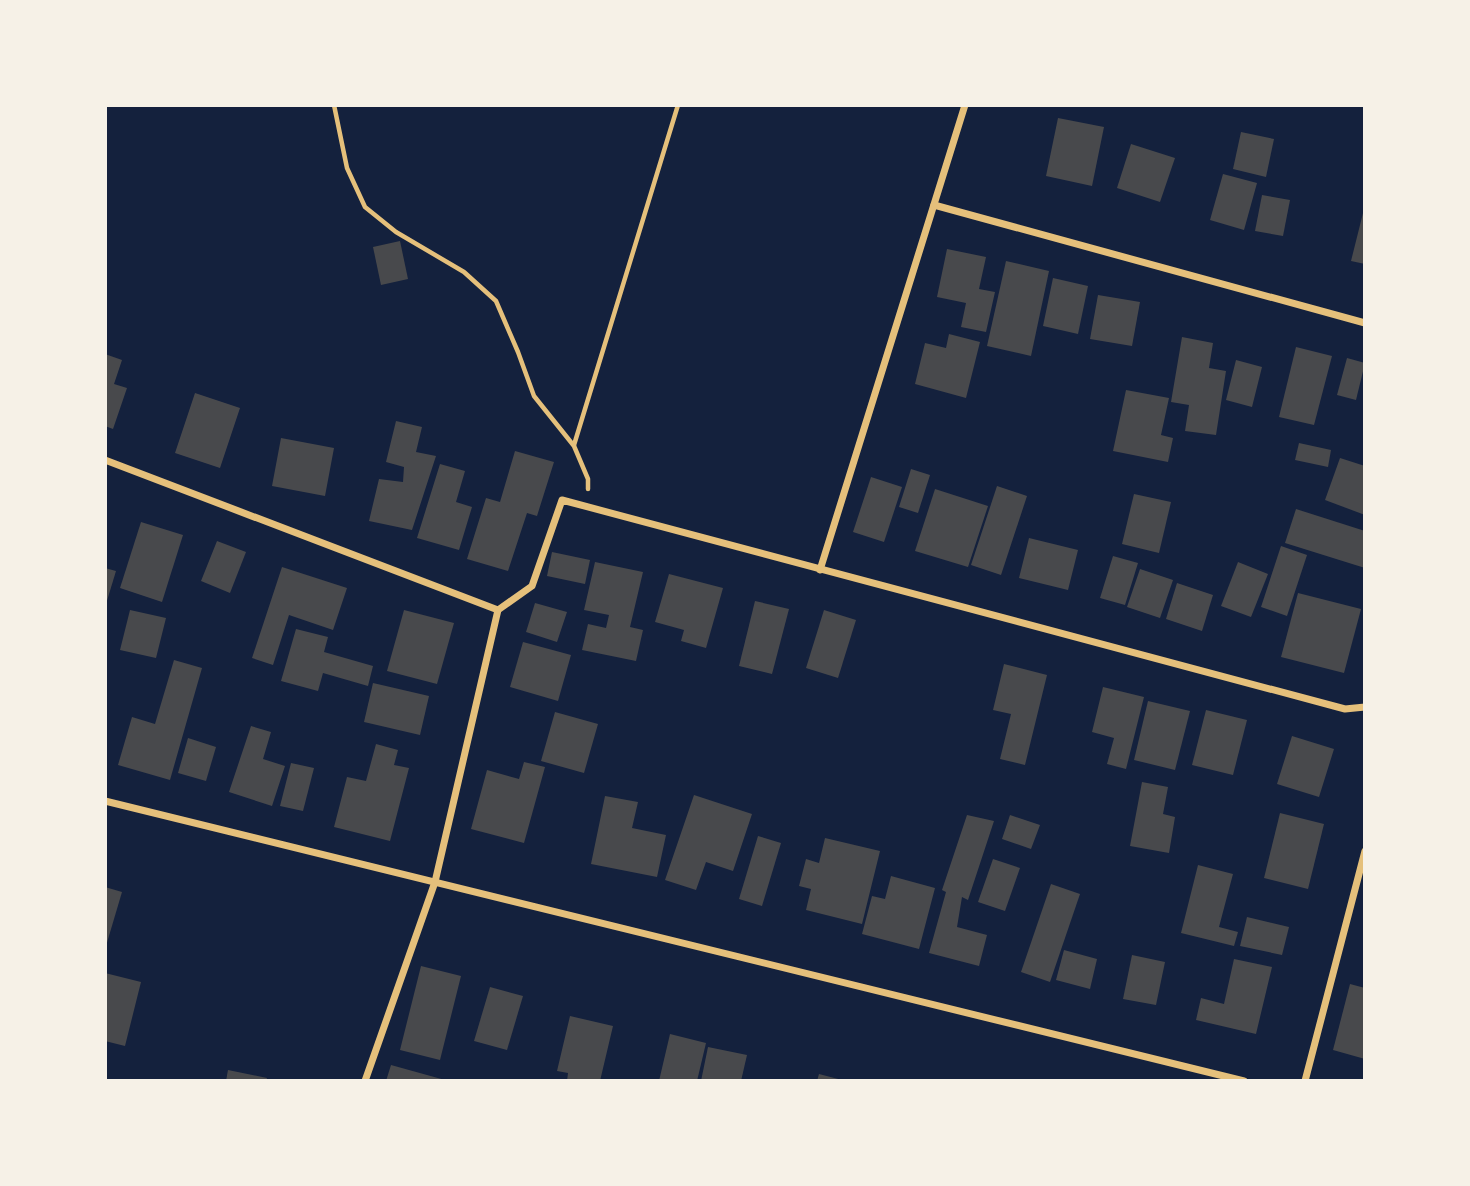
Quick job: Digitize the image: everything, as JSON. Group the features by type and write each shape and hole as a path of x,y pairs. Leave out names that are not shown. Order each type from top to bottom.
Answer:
{"street":[{"path":"820,570 965,105"},
{"path":"934,205 1365,323"},
{"path":"105,460 498,610"},
{"path":"365,1081 435,882 498,610 532,586 562,500 1345,709 1365,707"},
{"path":"105,801 1244,1081"},
{"path":"1305,1081 1365,851"}],"path":[{"path":"334,105 347,168 365,207 397,232 464,272 496,301 534,396 574,446 588,479 588,507"},
{"path":"574,446 678,105"}],"building":[{"path":"1058,118 1104,127 1092,186 1046,176"},
{"path":"1241,132 1274,139 1266,177 1233,169"},
{"path":"1131,144 1175,158 1160,202 1117,188"},
{"path":"1223,174 1257,183 1244,230 1210,220"},
{"path":"1262,195 1290,200 1283,236 1255,231"},
{"path":"1365,209 1365,264 1351,261"},
{"path":"400,241 408,279 381,285 373,247"},
{"path":"947,249 986,257 979,289 995,292 986,332 961,327 966,303 937,297"},
{"path":"1006,261 1049,271 1031,356 987,346"},
{"path":"1053,278 1088,286 1078,334 1043,326"},
{"path":"1098,295 1140,302 1132,346 1090,339"},
{"path":"949,334 980,342 966,398 915,384 925,343 946,348"},
{"path":"1182,337 1213,343 1209,368 1226,371 1216,435 1185,431 1189,405 1171,402"},
{"path":"1296,347 1332,356 1314,425 1279,417"},
{"path":"105,354 122,360 114,384 127,388 113,429 105,426"},
{"path":"1347,358 1365,363 1356,400 1337,395"},
{"path":"1236,360 1262,367 1252,407 1226,400"},
{"path":"1126,390 1169,398 1161,435 1173,438 1168,462 1113,451"},
{"path":"195,393 240,408 220,468 175,453"},
{"path":"396,421 422,427 416,452 436,456 412,530 369,521 379,479 403,482 404,467 386,462"},
{"path":"281,438 334,448 325,496 272,486"},
{"path":"1299,443 1331,450 1328,467 1295,460"},
{"path":"515,451 554,462 537,516 527,513 508,571 467,559 486,498 500,502"},
{"path":"1340,458 1365,466 1365,515 1325,500"},
{"path":"440,464 465,471 456,502 472,507 459,550 417,538"},
{"path":"911,469 930,475 918,513 899,507"},
{"path":"871,477 902,487 884,542 853,532"},
{"path":"997,486 1027,496 1001,575 971,565"},
{"path":"935,489 988,506 968,567 915,551"},
{"path":"1134,494 1171,502 1159,553 1122,544"},
{"path":"1296,509 1365,531 1365,568 1285,543"},
{"path":"141,522 183,535 162,602 120,588"},
{"path":"1029,538 1078,550 1068,590 1019,578"},
{"path":"217,541 246,552 230,593 201,581"},
{"path":"1281,546 1307,555 1287,616 1261,607"},
{"path":"552,552 590,560 585,584 547,576"},
{"path":"1113,556 1138,563 1125,605 1100,598"},
{"path":"595,562 643,572 630,627 643,630 636,661 582,650 588,624 606,628 609,615 584,610"},
{"path":"1238,562 1268,574 1251,617 1221,606"},
{"path":"282,567 347,588 333,630 289,615 273,665 252,658"},
{"path":"105,568 116,571 106,604 105,603"},
{"path":"1140,569 1173,580 1160,618 1127,607"},
{"path":"669,574 723,588 706,648 681,641 684,630 655,622"},
{"path":"1177,583 1213,595 1202,631 1166,619"},
{"path":"1298,593 1361,609 1344,673 1281,657"},
{"path":"755,601 789,609 772,674 739,666"},
{"path":"535,603 567,612 557,642 526,632"},
{"path":"130,610 166,618 156,658 120,650"},
{"path":"404,610 454,623 437,684 387,671"},
{"path":"824,610 856,620 838,678 806,668"},
{"path":"296,629 328,637 324,652 373,666 368,686 323,673 318,691 281,681"},
{"path":"523,642 571,655 558,701 510,687"},
{"path":"174,660 202,668 170,780 118,765 132,717 155,724"},
{"path":"1004,664 1047,675 1025,765 1000,759 1011,714 993,710"},
{"path":"373,683 429,696 420,735 364,722"},
{"path":"1103,687 1144,697 1126,769 1107,764 1114,738 1092,732"},
{"path":"1148,701 1190,711 1175,770 1134,760"},
{"path":"1206,710 1247,720 1233,775 1192,765"},
{"path":"555,712 598,724 584,773 541,761"},
{"path":"251,726 271,732 263,759 285,766 272,806 229,792"},
{"path":"1292,736 1334,749 1319,797 1277,784"},
{"path":"188,738 216,747 206,781 178,773"},
{"path":"376,744 398,750 394,765 409,768 390,841 334,827 347,777 366,781"},
{"path":"524,762 545,767 524,843 471,829 487,770 519,779"},
{"path":"291,763 314,768 303,811 280,806"},
{"path":"1142,782 1168,787 1163,814 1175,817 1169,853 1130,846"},
{"path":"694,795 752,814 733,871 706,862 696,890 665,880"},
{"path":"605,796 638,802 632,828 666,835 657,877 591,864"},
{"path":"1280,813 1324,824 1308,889 1264,878"},
{"path":"967,815 994,821 968,900 962,897 957,927 987,935 979,966 929,953 946,892 942,890"},
{"path":"1010,815 1040,825 1031,849 1002,839"},
{"path":"758,836 781,843 762,906 739,899"},
{"path":"825,838 880,851 862,924 806,910 811,889 799,886 806,859 819,863"},
{"path":"993,859 1020,868 1005,911 978,902"},
{"path":"1198,865 1233,874 1219,927 1238,932 1234,946 1181,933"},
{"path":"891,876 935,888 919,949 862,934 872,896 885,899"},
{"path":"1051,884 1080,894 1050,982 1021,972"},
{"path":"105,887 122,892 106,946 105,946"},
{"path":"1247,917 1289,927 1282,955 1240,946"},
{"path":"1064,950 1097,959 1090,989 1056,980"},
{"path":"1132,955 1165,962 1156,1005 1123,999"},
{"path":"1234,959 1272,967 1256,1034 1196,1020 1201,998 1224,1004"},
{"path":"421,966 461,976 440,1060 400,1050"},
{"path":"105,973 141,982 125,1046 105,1041"},
{"path":"1350,984 1365,988 1365,1059 1333,1050"},
{"path":"490,987 523,996 507,1050 474,1041"},
{"path":"570,1016 613,1026 600,1081 567,1081 568,1073 557,1071"},
{"path":"670,1034 706,1043 697,1081 659,1081"},
{"path":"708,1047 747,1055 741,1081 701,1081"},
{"path":"391,1065 445,1080 386,1081"},
{"path":"228,1070 267,1078 266,1081 226,1081"},
{"path":"819,1074 842,1080 842,1081 817,1081"}]}
